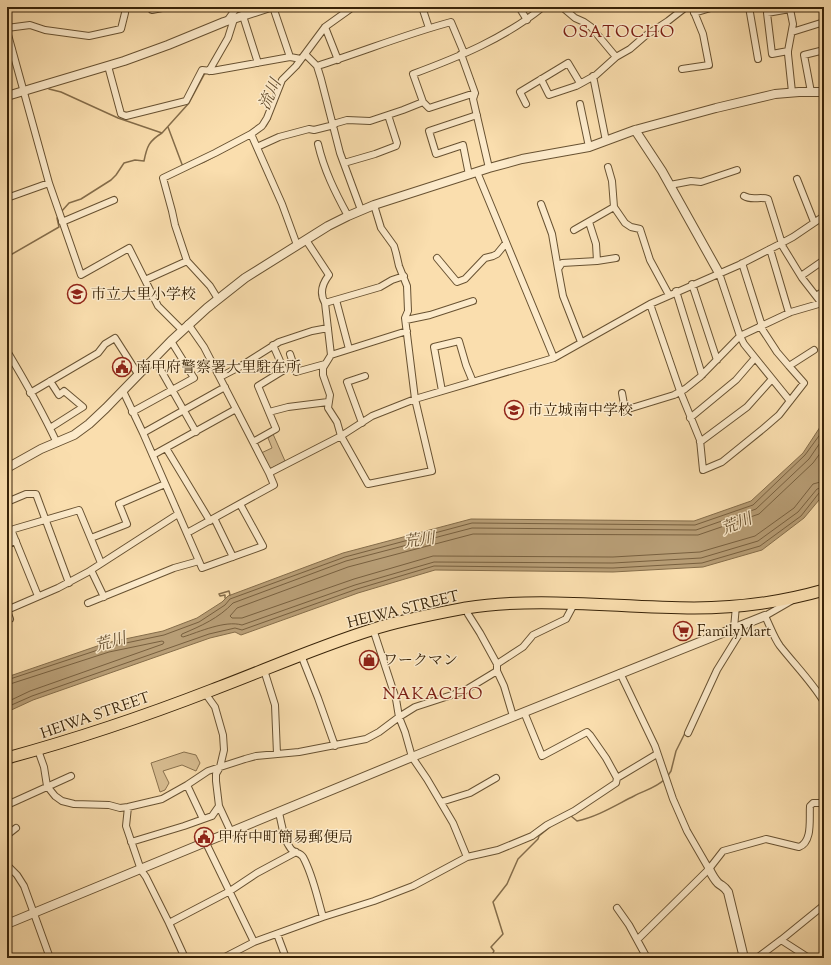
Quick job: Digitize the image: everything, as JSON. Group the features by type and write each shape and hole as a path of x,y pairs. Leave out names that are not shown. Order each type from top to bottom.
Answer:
{"highway":[{"name":"HEIWA STREET","path":"7,758 100,731 373,629 406,620 468,608 523,603 692,608 736,606 763,604 797,598 824,590"}],"street":[{"path":"7,28 30,25 45,30 89,36 121,29 125,7"},
{"path":"153,7 152,10 167,7"},
{"path":"108,66 121,114 126,116 186,101 228,38 231,20 237,7"},
{"path":"245,7 243,16 258,63"},
{"path":"7,96 108,66 168,45 231,20 272,7 290,57"},
{"path":"218,299 210,286 187,261 162,178 215,153 251,134 262,126 267,118 282,80 325,27 353,7"},
{"path":"422,7 429,28"},
{"path":"519,7 527,20"},
{"path":"475,93 429,108 423,102 413,74 462,54 499,36 527,20 543,7"},
{"path":"562,7 575,18 591,27 616,57"},
{"path":"541,79 549,95 580,83 594,76 616,57 630,49 645,36 686,7"},
{"path":"682,69 709,65 703,34 693,10 714,7"},
{"path":"749,7 758,59"},
{"path":"788,51 772,54 766,13 790,9 793,24 788,51 792,92"},
{"path":"317,66 451,22 475,93 474,100 489,168"},
{"path":"792,32 824,22"},
{"path":"325,27 338,60"},
{"path":"7,31 9,50 24,90 49,184 81,275 129,248 158,306 182,330"},
{"path":"811,92 804,55 824,50"},
{"path":"207,70 303,56 317,66 344,163 361,210"},
{"path":"526,104 520,92 568,63 580,83"},
{"path":"594,76 606,141"},
{"path":"8,464 74,435 89,424 123,391 188,324 218,299 245,278 297,245 361,210 489,168 522,159 589,147 635,130 716,108 775,94 792,92 824,92"},
{"path":"257,147 279,137 309,129 314,130 346,120 370,121 423,102"},
{"path":"580,104 589,147"},
{"path":"344,163 396,146 397,143 388,115"},
{"path":"477,115 429,132 436,154 463,146 473,173 506,243 554,358"},
{"path":"635,130 670,185 719,273 744,344 790,401"},
{"path":"251,134 282,204 297,245"},
{"path":"318,144 322,162 348,216"},
{"path":"608,167 612,181 614,207 625,223 631,227 640,229 650,260 669,295"},
{"path":"670,185 701,182 737,170"},
{"path":"797,179 814,222"},
{"path":"7,188 8,197 49,184"},
{"path":"622,393 626,410 674,395 702,375 740,336 789,313 823,305 801,276 782,247 768,200 763,197 749,199 744,196"},
{"path":"60,218 114,200"},
{"path":"541,204 552,234 563,296 581,342"},
{"path":"374,206 381,228 394,246 407,286 408,311 406,320 415,399 432,471 368,484 340,436 337,422 328,408 330,395 323,375 323,368 331,355 407,331"},
{"path":"574,230 614,207"},
{"path":"269,473 340,436 372,416 415,399 554,358 650,304 676,291 742,263 782,243 824,216"},
{"path":"589,222 596,244 597,261"},
{"path":"306,240 329,275 322,285 322,298 325,303 331,355"},
{"path":"437,258 457,282 465,279 485,258 497,254 506,243"},
{"path":"770,249 789,313"},
{"path":"558,269 562,263 597,261 616,258"},
{"path":"801,276 824,260"},
{"path":"145,280 187,261"},
{"path":"650,304 680,391 700,442 704,470 722,462 779,415 804,383 777,352 761,326 742,263"},
{"path":"325,303 380,287 392,280 404,276"},
{"path":"692,284 717,360"},
{"path":"676,291 702,375"},
{"path":"816,296 824,292"},
{"path":"336,300 349,349"},
{"path":"406,320 430,315 473,301"},
{"path":"187,533 274,485 204,347 188,324"},
{"path":"220,377 241,366 279,342 312,331 328,328"},
{"path":"30,393 98,353 105,344 115,338 138,374"},
{"path":"132,412 194,378 171,341"},
{"path":"442,391 434,347 458,341 466,365 474,382"},
{"path":"253,442 276,429 258,386 284,370 273,345"},
{"path":"789,366 814,350"},
{"path":"7,351 41,410 57,443"},
{"path":"290,354 296,372 325,364"},
{"path":"154,358 196,432"},
{"path":"690,418 736,380 755,358"},
{"path":"362,422 347,382 365,376"},
{"path":"700,442 747,407 772,379"},
{"path":"50,381 60,395 64,390 83,407 50,428"},
{"path":"143,432 225,387"},
{"path":"123,391 143,432 202,568 263,546 240,504"},
{"path":"269,412 288,407 328,402"},
{"path":"153,455 236,409"},
{"path":"166,448 212,520 233,557"},
{"path":"91,538 127,524 119,504 165,484"},
{"path":"7,502 26,494 36,494 69,582"},
{"path":"38,596 12,532 14,529 78,510 102,563"},
{"path":"10,619 7,610 69,582 91,570 137,542 178,514"},
{"path":"7,544 16,541"},
{"path":"88,603 174,568 199,561"},
{"path":"91,570 104,597"},
{"path":"7,924 412,757 746,624 765,616 797,598"},
{"path":"497,664 523,647 533,635 566,619 574,604"},
{"path":"734,628 736,606"},
{"path":"468,608 468,614 497,664 497,671 504,686 513,716"},
{"path":"765,616 779,645 813,685 824,702"},
{"path":"688,733 717,670 746,624"},
{"path":"373,629 396,699 399,717 412,757 458,833 467,857"},
{"path":"301,656 335,746"},
{"path":"264,670 276,705 276,754"},
{"path":"38,750 44,767 47,786 55,796 62,801 74,804 109,805 120,808 128,807 162,800 208,771 256,756 299,752 335,746 366,738 379,732 399,717 415,708 464,691 497,671"},
{"path":"620,673 657,754 673,799 687,831 715,880 724,886 728,892 744,958"},
{"path":"205,693 215,707 223,734 224,750 220,767 216,774 219,806 231,832"},
{"path":"524,712 542,756 587,732 606,758 617,778"},
{"path":"223,958 254,942 413,886 467,857 498,850 532,836 547,825 602,794 616,783 617,778 657,754"},
{"path":"7,806 71,776"},
{"path":"440,802 470,793 496,778"},
{"path":"187,785 203,819"},
{"path":"638,940 709,869 723,851 766,838 799,847 802,846 808,838 810,806 813,803 824,802"},
{"path":"131,842 186,826 212,816 219,806"},
{"path":"128,807 126,826 141,870 146,877 185,958"},
{"path":"279,813 290,848 300,853 304,858 323,917"},
{"path":"7,834 16,828"},
{"path":"206,843 254,942"},
{"path":"169,923 230,892 257,873 296,852"},
{"path":"7,865 24,886 50,958"},
{"path":"757,958 824,905"},
{"path":"617,908 638,940 647,958"},
{"path":"277,934 286,958"},
{"path":"781,940 809,958"}],"shaded area":[{"path":"273,434 285,461 268,470 259,454 272,448 268,438"},
{"path":"184,752 196,755 200,763 196,771 182,765 163,771 169,783 165,790 160,792 151,763"}],"water":[{"name":"荒川","path":"824,421 824,494 804,518 762,550 703,567 613,572 435,570 358,593 241,635 235,632 210,638 33,700 7,712 7,677 106,643 163,631 197,618 222,602 228,596 343,553 471,519 694,521 751,501 803,453"}],"waterway":[{"name":"流川","path":"335,23 358,7"},
{"path":"49,89 61,92 118,118 162,133 189,103 205,73"},
{"name":"流川","path":"283,83 289,77"},
{"name":"流川","path":"266,126 270,119"},
{"path":"168,127 183,167"},
{"path":"61,212 69,203 81,199 111,180 124,163 135,160 144,161 149,144 162,133"},
{"name":"流川","path":"184,170 204,162 241,142"},
{"name":"流川","path":"7,257 59,227 58,217"},
{"path":"225,598 225,595 220,596 219,594 229,591 230,595"},
{"path":"667,777 671,771 676,751 685,733"},
{"path":"571,816 577,821 592,817 654,787 665,779"},
{"path":"490,958 494,951 491,947 503,934 493,902 507,884 518,859 538,839 539,836 550,827"}],"place":[{"name":"市立大里小学校","path":"77,294"},
{"name":"南甲府警察署大里駐在所","path":"122,367"},
{"name":"市立城南中学校","path":"514,410"},
{"name":"FamilyMart","path":"683,631"},
{"name":"ワークマン","path":"369,660"},
{"name":"甲府中町簡易郵便局","path":"204,837"}],"district":[{"name":"OSATOCHO","path":"619,31"},
{"name":"NAKACHO","path":"433,693"}]}
